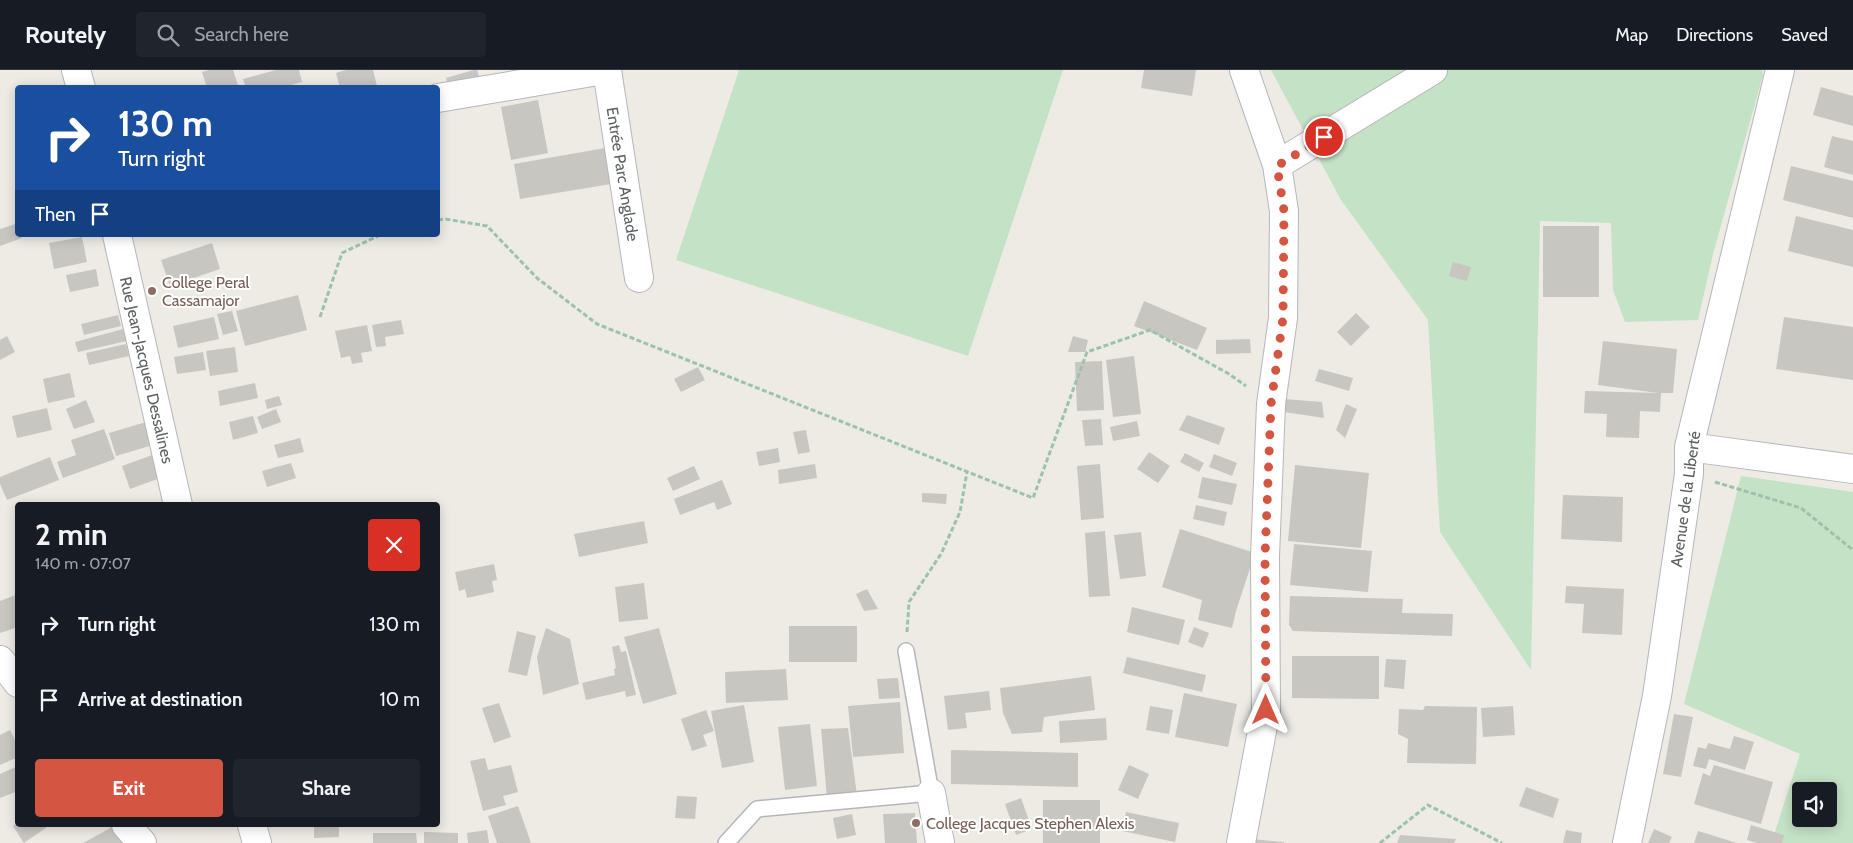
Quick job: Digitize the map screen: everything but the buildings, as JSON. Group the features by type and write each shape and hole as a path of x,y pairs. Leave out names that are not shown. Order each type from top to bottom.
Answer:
{"street":[{"path":"76,70 80,85"},
{"path":"440,98 605,70"},
{"name":"Entrée Parc Anglade","path":"605,70 639,278"},
{"path":"1241,843 1266,710 1265,557 1271,404 1283,318 1284,211 1277,166 1244,70"},
{"path":"1277,166 1433,70"},
{"name":"Avenue de la Liberté","path":"1627,843 1657,696 1689,474 1689,447 1780,70"},
{"name":"Rue Jean-Jacques Dessalines","path":"117,237 177,502"},
{"path":"1689,447 1853,469"},
{"path":"0,660 15,678"},
{"path":"931,793 940,843"},
{"path":"128,827 142,843"},
{"path":"253,827 257,843"}],"lane":[{"path":"726,843 757,809 931,793 906,650"}],"path":[{"path":"440,220 487,226 537,278 597,324 1033,498 1087,352 1150,330 1229,374 1271,404"},
{"path":"320,317 342,253 376,237"},
{"path":"906,650 909,602 941,554 960,512 967,472"},
{"path":"1689,474 1801,508 1853,550"},
{"path":"1380,843 1428,805 1502,843"}],"green space":[{"path":"739,70 1063,70 968,356 676,260"},
{"path":"1271,70 1762,70 1763,75 1713,254 1698,320 1625,322 1613,290 1611,223 1540,221 1531,670 1440,532 1428,320 1341,200"},
{"path":"1741,476 1853,492 1853,843 1778,843 1772,841 1800,754 1684,704"}],"place":[{"name":"College Peral Cassamajor","path":"152,291"},
{"name":"College Jacques Stephen Alexis","path":"916,823"}],"route":[{"path":"1266,710 1265,557 1271,404 1283,318 1284,211 1277,166 1324,137"}]}
